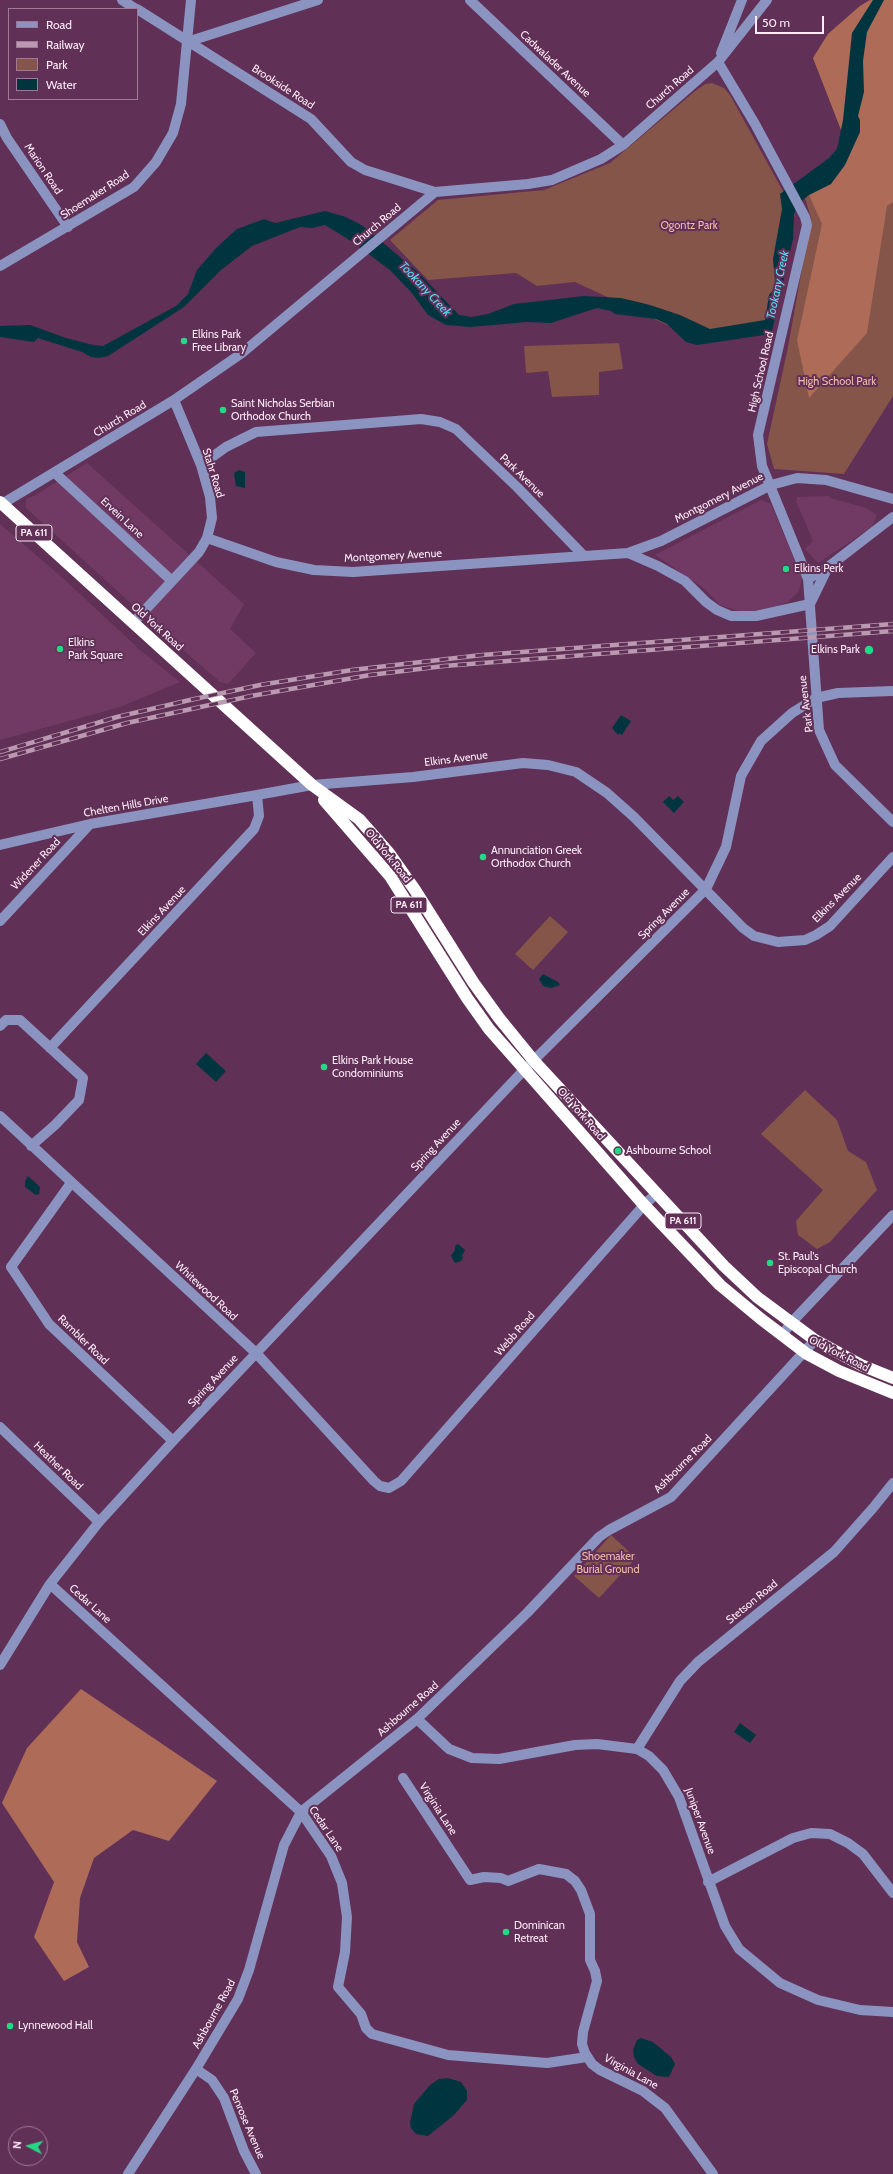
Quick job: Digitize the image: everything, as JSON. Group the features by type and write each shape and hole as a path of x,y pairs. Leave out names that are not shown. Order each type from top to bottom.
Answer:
{"highway":[{"name":"Old York Road","path":"1,502 312,785 359,819 389,853 416,890 473,982 534,1061 728,1269 757,1297 815,1340 861,1365 893,1378"},
{"name":"Old York Road","path":"312,785 390,876 418,917 467,998 489,1029 644,1205 720,1285 804,1352 839,1371 893,1393"}],"street":[{"name":"Brookside Road","path":"122,0 135,8"},
{"name":"Shoemaker Road","path":"0,266 134,187 156,162 173,133 179,111 191,0"},
{"path":"187,42 318,0"},
{"name":"Cadwalader Avenue","path":"470,0 623,145"},
{"path":"718,62 742,0"},
{"name":"Church Road","path":"1,502 55,473 174,400 242,353 435,192 528,184 552,180 601,159 623,145 718,62 767,0"},
{"name":"Brookside Road","path":"138,10 311,119 352,162 365,170 435,192"},
{"name":"High School Road","path":"718,62 782,173 805,217 806,225 758,435 762,466 808,578"},
{"name":"Marion Road","path":"0,124 7,138 68,227"},
{"name":"Stahr Road","path":"133,623 199,552 207,538 212,518 210,497 201,466 174,400"},
{"name":"Park Avenue","path":"201,466 226,447 256,432 421,419 440,422 456,430 517,487 584,556"},
{"name":"Ervein Lane","path":"55,473 172,581"},
{"name":"Montgomery Avenue","path":"628,553 661,542 771,485 797,478 826,480 893,499"},
{"path":"808,578 828,567 893,517"},
{"name":"Montgomery Avenue","path":"207,538 276,562 314,570 353,572 584,556"},
{"path":"584,556 628,553 658,566 685,581 706,602 717,610 731,616 756,616 810,604 828,567"},
{"name":"Park Avenue","path":"808,578 819,730 835,765 893,822"},
{"name":"Spring Avenue","path":"0,1665 50,1584 99,1522 173,1441 524,1070 706,889 726,847 740,776 749,758 774,728 816,698 838,693 893,691"},
{"name":"Elkins Avenue","path":"50,1048 254,828 259,816 257,795 312,785 413,777 523,763 548,765 576,772 607,793 706,889 743,928 754,936 778,942 805,940 816,936 830,926 893,857"},
{"name":"Chelten Hills Drive","path":"0,846 90,824 257,795"},
{"name":"Widener Road","path":"0,921 90,824"},
{"path":"0,1026 6,1020 20,1020 83,1078 79,1100 55,1126 31,1146"},
{"name":"Whitewood Road","path":"0,1116 256,1353 374,1481 380,1486 389,1488"},
{"name":"Rambler Road","path":"71,1183 11,1267 49,1324 173,1441"},
{"name":"Webb Road","path":"389,1488 401,1481 644,1205 658,1193"},
{"path":"782,1335 791,1322 893,1215"},
{"name":"Ashbourne Road","path":"128,2174 196,2069 234,2006 246,1982 284,1845 301,1812 417,1719 527,1613 599,1537 670,1497 815,1340"},
{"name":"Heather Road","path":"0,1428 99,1522"},
{"name":"Stetson Road","path":"637,1749 680,1681 698,1662 834,1552 893,1483"},
{"name":"Cedar Lane","path":"50,1584 301,1812 331,1856 342,1883 347,1917 345,1952 338,1987 361,2014 366,2028 372,2034 448,2055 547,2063 587,2057"},
{"path":"417,1719 449,1749 459,1754 478,1758 499,1759 587,1744 637,1749"},
{"name":"Juniper Avenue","path":"637,1749 656,1763 674,1787 688,1817 708,1882 725,1926 739,1949 758,1967 780,1983 818,2000 860,2010 893,2012"},
{"name":"Virginia Lane","path":"403,1778 470,1880 484,1877 501,1878 508,1881 539,1869 566,1874 581,1890 590,1914 590,1960 595,1971 597,1981 583,2032 582,2044 587,2057 600,2070 643,2091 665,2108 713,2174"},
{"path":"708,1882 793,1838 811,1833 830,1834 848,1843 863,1854 893,1893"},
{"name":"Penrose Avenue","path":"196,2069 212,2080 224,2098 244,2151 256,2174"}],"shaded area":[{"path":"870,0 893,0 893,202 887,206 867,333 809,398 797,340 822,224 809,195 831,184 845,140 813,58 828,34 860,6"},
{"path":"87,463 244,604 230,629 256,653 228,684 220,682 26,508 26,499 36,495"},
{"path":"829,496 830,498 866,508 877,515 872,527 818,563 805,549 813,541 796,501 797,497"},
{"path":"761,500 771,504 802,578 799,591 788,602 766,611 745,613 720,605 705,589 655,555"},
{"path":"0,524 65,580 140,650 180,682 120,707 0,740"},
{"path":"81,1689 217,1781 169,1841 133,1830 94,1858 80,1898 77,1942 89,1967 64,1981 34,1937 54,1882 2,1803 27,1748"}],"green space":[{"name":"High School Park","path":"871,0 893,0 893,396 844,474 774,469 767,444 788,347 811,218 804,195 845,140 813,58 828,34 860,6"},
{"name":"Ogontz Park","path":"712,83 724,88 730,95 795,213 772,323 725,335 676,329 575,282 537,286 516,273 428,280 390,240 438,200 544,190 610,163 694,92 705,84"},
{"path":"619,343 623,369 599,372 599,395 552,397 548,371 526,373 524,346"},
{"path":"550,916 568,932 533,970 515,954"},
{"path":"805,1090 837,1120 848,1151 866,1162 877,1190 830,1242 817,1249 798,1235 796,1221 823,1190 761,1134"},
{"name":"Shoemaker Burial Ground","path":"611,1535 636,1558 599,1598 574,1576"}],"water":[{"name":"Tookany Creek","path":"873,0 884,0 867,32 863,61 864,92 858,116 860,120 860,132 845,165 831,184 809,195 797,205 794,216 793,239 772,331 764,335 697,345 686,342 667,324 656,319 615,314 611,311 597,308 551,323 527,322 470,327 446,325 428,315 411,292 390,270 351,241 325,225 312,228 300,227 252,246 221,270 184,307 108,356 99,358 91,357 82,352 38,338 34,342 0,337 0,326 30,325 66,338 103,346 176,306 188,294 197,270 217,247 237,229 264,219 275,223 325,211 346,217 363,226 419,273 459,315 472,317 488,314 514,304 584,296 621,298 650,305 680,315 710,329 765,320 769,295 774,289 775,281 773,259 782,209 780,194 829,158 837,149 843,120 852,33"},
{"path":"239,470 245,472 245,488 236,486 234,473"},
{"path":"621,715 631,721 622,735 619,733 618,735 612,728"},
{"path":"669,796 673,800 678,796 684,802 674,813 663,802"},
{"path":"543,974 558,982 560,985 551,988 543,986 539,979"},
{"path":"206,1053 226,1071 216,1082 196,1064"},
{"path":"28,1176 40,1187 39,1194 36,1195 25,1187 25,1181"},
{"path":"458,1244 465,1250 461,1261 455,1263 451,1256 455,1250 455,1246"},
{"path":"740,1723 756,1735 750,1743 734,1732"},
{"path":"641,2038 653,2042 671,2057 675,2064 669,2077 657,2076 638,2064 634,2057 633,2050 637,2040"},
{"path":"448,2078 461,2082 467,2091 467,2100 454,2115 428,2136 416,2134 411,2128 410,2123 414,2104 430,2085 439,2079"}],"railway":[{"path":"0,752 117,717 260,685 352,670 482,655 893,624"},
{"path":"0,759 127,723 251,696 370,675 444,666 893,631"}],"place":[{"name":"Elkins Park Free Library","path":"184,341"},
{"name":"Saint Nicholas Serbian Orthodox Church","path":"223,410"},
{"name":"Elkins Perk","path":"786,569"},
{"name":"Elkins Park Square","path":"60,649"},
{"name":"Elkins Park","path":"869,650"},
{"name":"Annunciation Greek Orthodox Church","path":"483,857"},
{"name":"Elkins Park House Condominiums","path":"324,1067"},
{"name":"Ashbourne School","path":"618,1151"},
{"name":"St. Paul's Episcopal Church","path":"770,1263"},
{"name":"Dominican Retreat","path":"506,1932"},
{"name":"Lynnewood Hall","path":"10,2026"}]}
